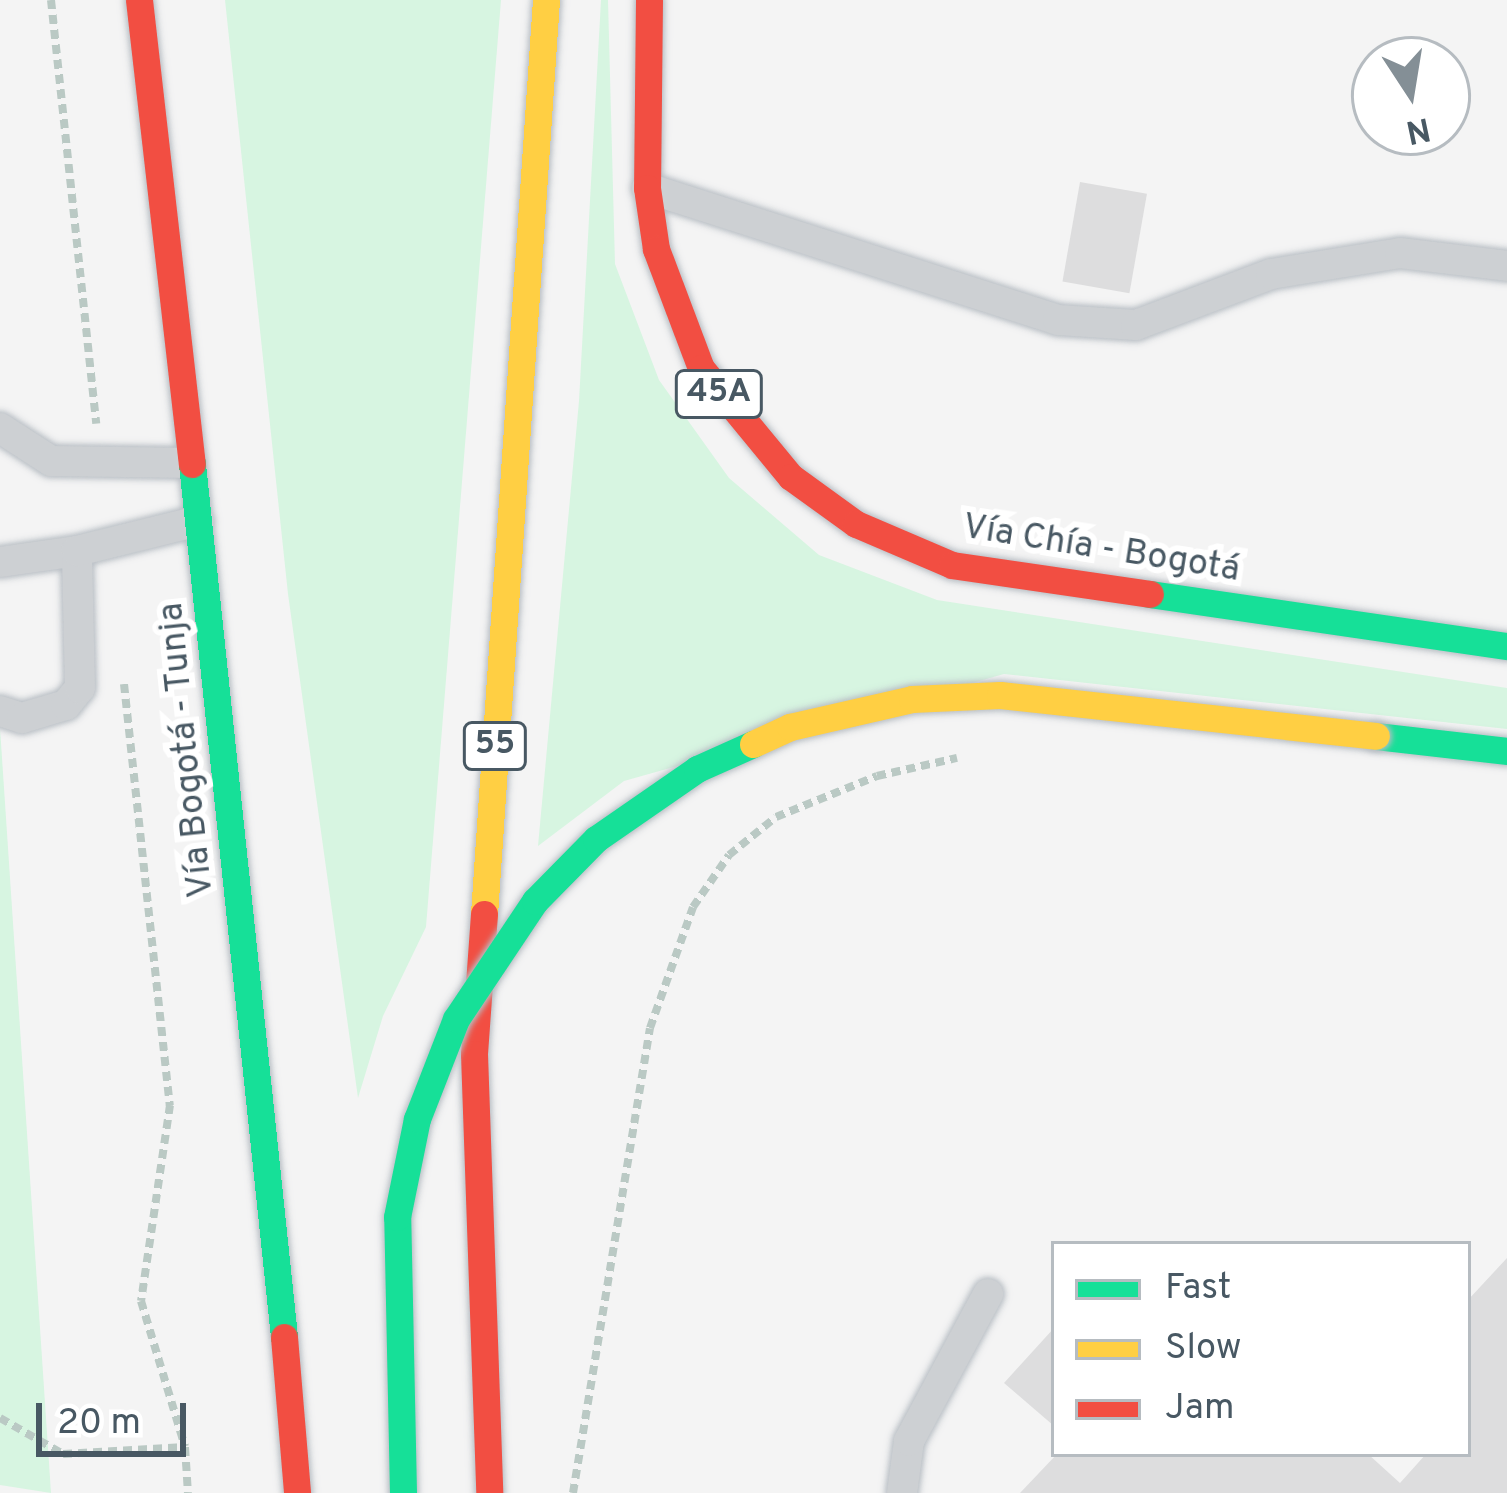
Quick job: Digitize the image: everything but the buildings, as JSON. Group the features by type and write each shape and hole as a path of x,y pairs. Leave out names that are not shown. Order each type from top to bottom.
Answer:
{"highway":[{"name":"Vía Bogotá - Tunja","path":"139,0 198,520 297,1493"},
{"name":"55","path":"489,1493 474,1054 546,0"},
{"name":"Vía Chía - Bogotá","path":"649,0 647,188 656,249 701,368 790,477 856,524 952,565 1507,646"},
{"path":"403,1493 398,1217 417,1119 457,1019 535,901 596,839 698,769 790,727 912,699 1000,694 1507,751"}],"lane":[{"path":"647,188 1058,320 1136,325 1271,274 1400,253 1507,266"},
{"path":"0,428 51,461 191,463"},
{"path":"0,562 76,551 198,520"},
{"path":"0,711 22,718 66,705 80,688 76,551"},
{"path":"902,1493 909,1441 988,1294"}],"path":[{"path":"51,0 100,462"},
{"path":"122,661 170,1105 141,1301 185,1447 188,1493"},
{"path":"572,1493 650,1028 693,907 729,855 776,817 877,776 971,751"},
{"path":"0,1418 63,1454 185,1447"}],"green space":[{"path":"225,0 501,0 426,927 383,1016 358,1098 288,594"},
{"path":"601,0 608,0 615,264 659,380 729,478 819,555 937,600 1507,688 1507,729 1004,674 624,781 538,846 579,401"},
{"path":"0,728 51,1493 0,1485"}],"traffic: fast":[{"path":"192,464 284,1337"},
{"path":"1150,594 1507,646"},
{"path":"1376,736 1507,751"},
{"path":"403,1493 397,1217 417,1119 456,1019 535,901 596,839 697,769 753,744"}],"traffic: slow":[{"path":"484,914 546,0"},
{"path":"753,744 790,727 912,699 1000,695 1376,736"}],"traffic: jam":[{"path":"139,0 192,464"},
{"path":"649,0 647,188 656,249 701,368 791,477 856,524 952,565 1150,594"},
{"path":"484,914 474,1054 489,1493"},
{"path":"284,1337 297,1493"}]}
